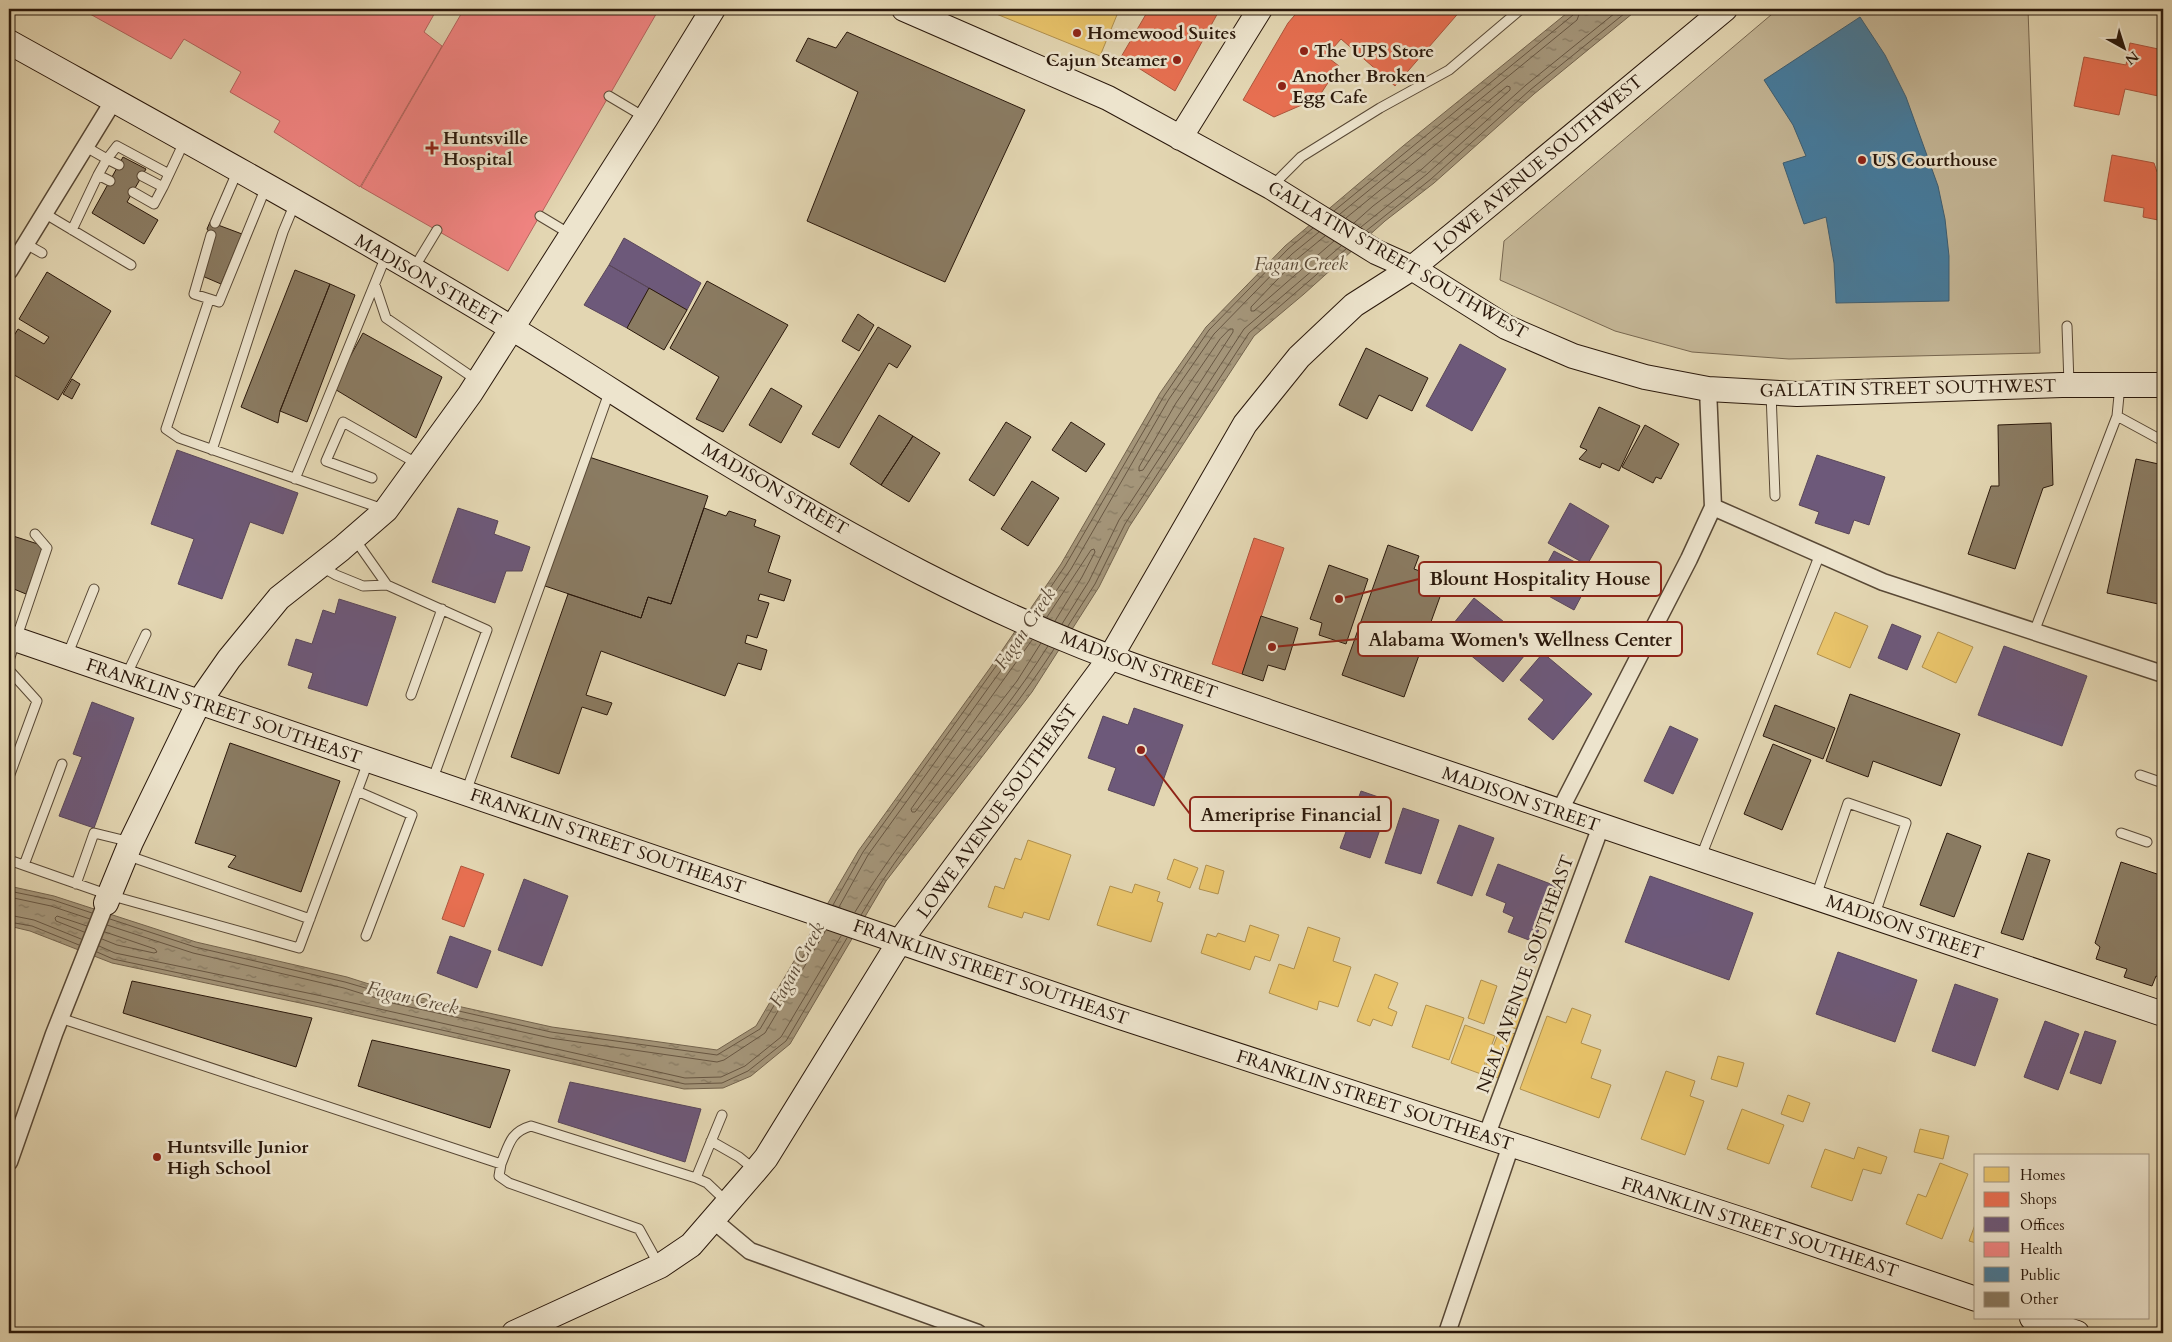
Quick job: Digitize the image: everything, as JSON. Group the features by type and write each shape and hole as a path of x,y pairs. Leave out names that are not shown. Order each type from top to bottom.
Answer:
{"street":[{"path":"9,1162 60,1018 128,848 199,702 229,659 280,598 386,510 479,381 513,329 713,9"},
{"name":"GALLATIN STREET SOUTHWEST","path":"904,9 1108,98 1271,187 1376,252 1412,268 1506,327 1573,356 1645,377 1708,389 1771,392 1817,393 2163,384"},
{"path":"1180,138 1260,9"},
{"name":"LOWE AVENUE SOUTHWEST","path":"1110,658 1245,424 1299,357 1354,305 1412,268 1725,9"},
{"name":"MADISON STREET","path":"9,42 238,170 513,329 714,455 824,519 907,564 1008,614 1110,658 1559,812 2163,1014"},
{"path":"9,271 114,100"},
{"path":"1559,812 1689,559 1713,507 1708,389"},
{"path":"1713,507 1883,582 2163,674"},
{"name":"FRANKLIN STREET SOUTHEAST","path":"11,646 66,657 1117,1016 1749,1222 1974,1298"},
{"name":"LOWE AVENUE SOUTHEAST","path":"514,1333 660,1266 691,1245 766,1158 900,941 1110,658"},
{"name":"NEAL AVENUE SOUTHEAST","path":"1486,1137 1601,826"},
{"path":"1447,1333 1511,1145"},
{"path":"720,1211 750,1252 975,1333"},
{"path":"2038,1320 2077,1333"}],"lane":[{"path":"1271,187 1301,157 1380,108 1449,70 1521,9"},
{"path":"609,96 646,118"},
{"path":"133,192 154,204 185,140"},
{"path":"72,230 98,175 117,146 169,174"},
{"path":"86,147 119,165"},
{"path":"215,223 238,170"},
{"path":"98,175 110,181"},
{"path":"142,176 163,187"},
{"path":"211,235 194,294 219,302 266,187"},
{"path":"212,450 283,232 295,203"},
{"path":"44,213 131,264"},
{"path":"540,216 572,235"},
{"path":"412,271 436,230"},
{"path":"26,244 42,253"},
{"path":"296,479 386,256"},
{"path":"375,285 386,318 479,381"},
{"path":"209,300 166,429 178,438 386,510"},
{"path":"2067,326 2070,385"},
{"path":"2034,632 2117,416 2120,385"},
{"path":"465,793 475,771 515,651 610,390"},
{"path":"1771,392 1775,496"},
{"path":"2117,416 2163,441"},
{"path":"372,478 326,461 343,422 419,464"},
{"path":"11,646 47,548 35,534"},
{"path":"354,538 388,584 487,630 432,781"},
{"path":"1700,859 1820,554"},
{"path":"320,566 362,586 388,584"},
{"path":"66,657 94,589"},
{"path":"411,695 442,609"},
{"path":"125,677 146,634"},
{"path":"9,670 37,701 9,776"},
{"path":"9,860 76,884 108,899 299,948 369,760"},
{"path":"24,865 62,764"},
{"path":"2140,775 2163,783"},
{"path":"357,792 412,814 366,936"},
{"path":"1816,898 1848,803 1906,823 1874,918"},
{"path":"76,884 94,833 310,919"},
{"path":"2121,833 2147,842"},
{"path":"60,1018 501,1164"},
{"path":"696,1178 722,1115"},
{"path":"660,1266 639,1229 509,1183 499,1176 501,1164 512,1138 520,1129 531,1126 696,1178 707,1183 720,1211"},
{"path":"711,1142 739,1157 756,1170"}],"shaded area":[{"path":"1778,9 2028,9 2040,353 1789,359 1692,352 1615,331 1500,280 1504,241"}],"water":[{"name":"Fagan Creek","path":"1572,9 1638,9 1534,94 1434,183 1385,221 1254,336 1129,527 1099,587 1032,692 886,881 790,1044 751,1076 723,1088 684,1089 319,1007 112,963 30,931 9,926 9,886 54,896 196,942 347,977 394,992 552,1027 717,1050 756,1026 859,850 990,668 1061,564 1160,393 1206,327 1285,246 1403,146"}],"building: Homes":[{"name":"Homewood Suites","path":"984,9 1116,9 1119,10 1100,56"},
{"path":"1835,612 1868,626 1850,668 1817,654"},
{"path":"1938,632 1973,647 1956,683 1922,667"},
{"path":"1028,840 1071,855 1049,920 1024,912 1022,918 988,907 995,886 1004,889 1015,858 1021,860"},
{"path":"1174,859 1198,868 1190,888 1167,879"},
{"path":"1206,865 1224,871 1218,894 1199,889"},
{"path":"1135,884 1160,892 1157,901 1163,903 1151,942 1097,925 1110,886 1132,893"},
{"path":"1250,925 1279,935 1270,961 1255,956 1250,970 1201,953 1207,934 1216,937 1218,933 1245,942"},
{"path":"1308,927 1340,938 1333,961 1351,967 1338,1007 1319,1001 1317,1010 1269,993 1279,964 1294,969"},
{"path":"1375,974 1398,983 1388,1008 1397,1012 1392,1026 1373,1019 1370,1026 1357,1021"},
{"path":"1481,980 1497,986 1484,1024 1468,1018"},
{"path":"1520,996 1532,1000 1521,1031 1509,1026"},
{"path":"1426,1005 1464,1018 1449,1060 1412,1047"},
{"path":"1572,1008 1591,1015 1581,1043 1601,1050 1591,1078 1611,1085 1599,1118 1520,1089 1547,1016 1566,1023"},
{"path":"1465,1025 1495,1036 1481,1074 1451,1063"},
{"path":"1500,1029 1515,1034 1498,1078 1483,1072"},
{"path":"1718,1056 1744,1063 1737,1087 1711,1079"},
{"path":"1666,1071 1695,1081 1690,1096 1704,1101 1685,1155 1641,1139"},
{"path":"1788,1095 1810,1103 1803,1122 1781,1114"},
{"path":"1742,1109 1784,1125 1769,1164 1727,1149"},
{"path":"1920,1129 1949,1136 1943,1159 1914,1152"},
{"path":"1858,1147 1887,1157 1881,1174 1863,1169 1852,1201 1811,1187 1825,1149 1854,1159"},
{"path":"1940,1163 1968,1174 1942,1239 1906,1224 1918,1194 1926,1197"},
{"path":"1974,1227 1974,1242 1969,1241"},
{"path":"2163,1250 2163,1262 2160,1261"}],"building: Shops":[{"path":"1149,9 1220,9 1175,91 1121,57"},
{"path":"1300,9 1462,9 1395,86 1341,39 1326,56 1339,66 1318,98 1274,117 1243,100 1288,23"},
{"path":"2130,43 2163,50 2163,97 2125,89 2119,115 2074,106 2084,57 2126,65"},
{"path":"2112,155 2154,163 2157,172 2163,173 2163,221 2143,217 2144,208 2104,201"},
{"path":"1254,538 1284,548 1242,674 1212,664"},
{"path":"461,866 484,874 464,927 442,919"}],"building: Offices":[{"path":"624,238 701,283 687,310 609,265"},
{"path":"609,265 649,288 627,328 584,305"},
{"path":"1460,344 1506,369 1472,431 1426,406"},
{"path":"177,450 298,493 283,534 250,522 222,599 178,584 194,539 151,524"},
{"path":"1817,455 1885,477 1869,525 1854,520 1849,534 1815,523 1819,512 1799,505"},
{"path":"1570,503 1609,526 1587,565 1548,543"},
{"path":"458,508 498,521 494,534 530,547 522,571 506,571 495,603 432,582"},
{"path":"1554,551 1594,572 1574,610 1534,588"},
{"path":"1474,598 1533,645 1503,682 1445,634"},
{"path":"339,599 396,617 367,706 308,688 313,673 288,665 296,639 312,644 323,610 335,614"},
{"path":"1892,624 1921,636 1907,670 1878,658"},
{"path":"2004,646 2087,676 2062,746 1978,715"},
{"path":"1543,653 1592,694 1553,740 1528,719 1544,700 1520,680"},
{"path":"92,702 134,718 94,828 59,816 82,757 73,754"},
{"path":"1134,708 1183,725 1154,806 1108,790 1116,768 1088,758 1103,716 1128,725"},
{"path":"1670,726 1698,739 1673,794 1644,781"},
{"path":"1361,791 1390,801 1370,858 1340,848"},
{"path":"1403,808 1439,820 1421,874 1385,863"},
{"path":"1459,825 1494,838 1472,896 1437,883"},
{"path":"1498,864 1556,886 1534,942 1508,932 1514,917 1503,912 1506,903 1486,895"},
{"path":"1650,876 1753,913 1729,980 1625,942"},
{"path":"524,879 568,896 542,966 498,950"},
{"path":"450,936 491,951 477,988 437,973"},
{"path":"1838,952 1917,980 1895,1042 1816,1014"},
{"path":"1955,984 1998,999 1975,1066 1932,1051"},
{"path":"2045,1021 2079,1034 2058,1090 2024,1077"},
{"path":"2085,1031 2116,1041 2101,1084 2070,1073"},
{"path":"570,1082 701,1109 685,1162 558,1122"}],"building: Health":[{"name":"Huntsville Hospital","path":"81,9 437,9 424,32 442,46 360,187 274,132 280,121 230,92 241,72 184,39 171,59"},
{"path":"464,9 659,9 508,271 361,187"}],"building: Public":[{"name":"US Courthouse","path":"1860,17 1885,55 1906,97 1938,186 1945,219 1949,256 1949,301 1836,303 1834,263 1826,217 1804,224 1783,163 1806,156 1793,125 1764,80"}],"building: Other":[{"path":"847,32 1025,110 945,282 807,221 858,92 796,61 808,38 836,48"},
{"path":"123,157 146,169 127,202 158,220 144,244 92,213"},
{"path":"210,222 242,234 221,284 200,275 213,238 207,229"},
{"path":"295,270 330,284 280,411 278,423 241,407"},
{"path":"47,272 111,311 58,400 9,372 9,344 18,329 44,344 49,337 19,319"},
{"path":"707,281 788,325 723,432 696,419 719,377 670,348"},
{"path":"330,284 355,295 307,422 280,411"},
{"path":"649,288 687,310 664,350 627,328"},
{"path":"858,314 874,325 859,351 842,341"},
{"path":"878,327 911,346 897,368 889,363 839,448 812,434"},
{"path":"363,333 442,377 416,438 333,388"},
{"path":"1366,348 1428,378 1412,411 1379,395 1367,419 1339,405"},
{"path":"72,379 80,384 72,399 63,394"},
{"path":"771,388 802,406 781,443 749,425"},
{"path":"1599,407 1640,426 1619,471 1602,463 1600,468 1579,459 1587,450 1580,447"},
{"path":"879,415 913,436 881,485 850,464"},
{"path":"1006,422 1031,437 994,496 969,480"},
{"path":"1071,422 1105,444 1086,472 1052,450"},
{"path":"2051,423 2053,485 2043,488 2015,569 1968,554 1991,486 1999,486 1998,425"},
{"path":"1645,425 1679,444 1661,479 1656,477 1653,483 1622,467"},
{"path":"913,436 940,453 909,502 881,485"},
{"path":"586,456 708,496 671,604 648,597 641,618 542,585"},
{"path":"2136,459 2163,465 2163,605 2107,593"},
{"path":"1032,481 1059,498 1028,546 1001,529"},
{"path":"704,508 726,516 729,511 756,520 754,526 780,536 768,572 791,580 784,601 760,594 758,600 769,603 757,638 747,635 745,643 767,650 761,670 738,663 725,696 601,651 586,695 612,703 607,715 582,707 559,774 511,757 568,594 641,618 648,597 671,604"},
{"path":"10,535 44,546 26,594 9,587"},
{"path":"1388,545 1419,556 1414,569 1446,580 1404,697 1342,675"},
{"path":"1329,565 1368,579 1346,644 1319,635 1322,623 1310,619"},
{"path":"1261,616 1298,628 1285,670 1268,665 1263,681 1242,674"},
{"path":"1850,694 1960,734 1941,786 1873,761 1868,777 1826,761"},
{"path":"1775,705 1835,728 1823,759 1763,736"},
{"path":"230,743 340,781 301,892 228,867 236,856 195,843"},
{"path":"1773,744 1811,760 1782,830 1744,814"},
{"path":"1947,833 1981,846 1954,917 1920,905"},
{"path":"2028,853 2050,860 2023,940 2001,933"},
{"path":"2121,862 2163,876 2163,979 2156,976 2152,986 2124,977 2127,969 2096,959 2100,947 2095,943"},
{"path":"132,981 312,1018 296,1067 123,1013"},
{"path":"372,1040 510,1070 490,1128 358,1086"}],"place":[{"name":"Homewood Suites","path":"1077,33"},
{"name":"The UPS Store","path":"1304,51"},
{"name":"Cajun Steamer","path":"1177,60"},
{"name":"Another Broken Egg Cafe","path":"1282,86"},
{"name":"Huntsville Hospital","path":"432,148"},
{"name":"US Courthouse","path":"1862,160"},
{"name":"Blount Hospitality House","path":"1339,599"},
{"name":"Alabama Women's Wellness Center","path":"1272,647"},
{"name":"Ameriprise Financial","path":"1141,750"},
{"name":"Huntsville Junior High School","path":"157,1157"}]}
